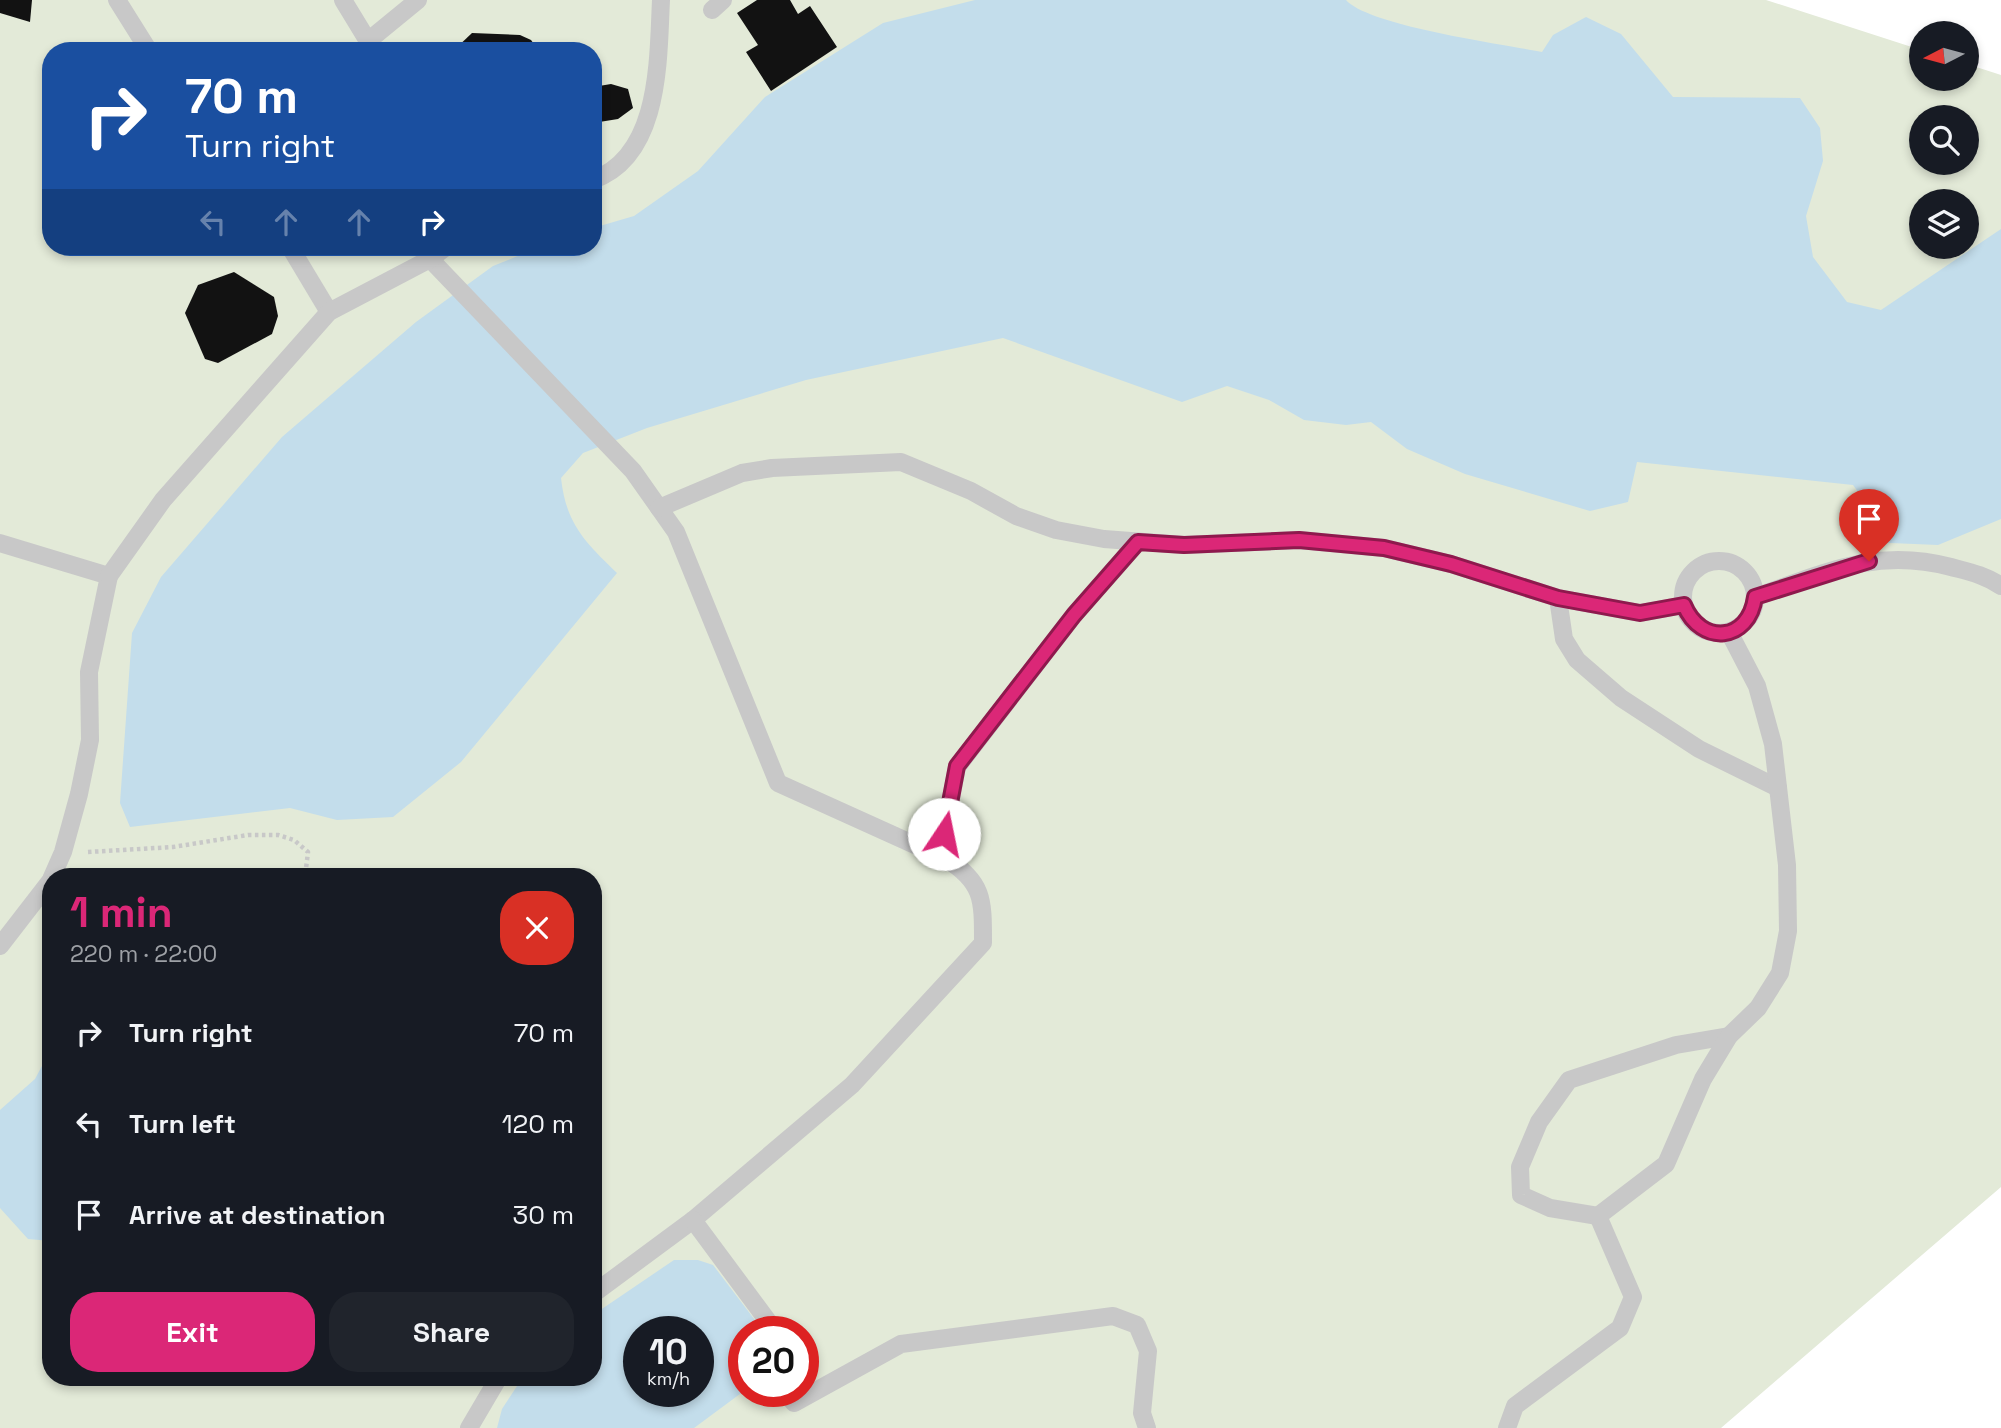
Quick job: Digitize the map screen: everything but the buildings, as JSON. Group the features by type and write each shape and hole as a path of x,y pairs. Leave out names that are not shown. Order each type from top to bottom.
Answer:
{"lane":[{"path":"117,0 143,42"},
{"path":"343,0 369,42"},
{"path":"375,42 418,0"},
{"path":"602,177 623,159 648,125 657,67 661,0"},
{"path":"296,256 330,312"},
{"path":"56,868 63,852 90,740 89,671 108,576 163,500 330,312 434,256"},
{"path":"430,259 633,471 676,532 778,783 940,856 969,873 983,905 983,943 852,1084 693,1220 602,1287"},
{"path":"659,509 742,473 772,468 901,462 971,491 1016,516 1056,530 1138,542 1184,545 1299,540 1384,548 1451,564 1558,598 1640,613 1684,605"},
{"path":"940,856 957,766 1074,615 1138,542"},
{"path":"0,543 108,576"},
{"path":"1755,597 1851,564 1886,558 1937,563 1984,575 2001,586"},
{"path":"1715,561 1738,566 1748,575 1755,597 1748,620 1729,632 1706,631 1688,616 1684,605 1686,581 1693,571 1715,561"},
{"path":"1558,598 1564,639 1577,660 1621,698 1699,749 1778,788"},
{"path":"1729,632 1756,686 1773,744 1788,891 1788,931 1780,973 1758,1008 1729,1036 1703,1079 1666,1164 1598,1216 1550,1208 1521,1195 1521,1167 1539,1122 1569,1080 1676,1045 1729,1036"},
{"path":"1,945 42,892"},
{"path":"1507,1428 1515,1406 1620,1328 1633,1297 1598,1216"},
{"path":"693,1220 764,1316"},
{"path":"819,1389 901,1344 1113,1316 1137,1325 1149,1351 1142,1413 1147,1428"},
{"path":"470,1428 494,1386"}],"path":[{"path":"63,852 132,851 248,835 278,835 294,840 308,852 305,868"}],"green space":[{"path":"0,0 1766,0 1909,46 1909,91 1979,91 1979,68 2001,75 2001,1187 1721,1428 0,1428"}],"water":[{"path":"975,0 1346,0 1359,9 1408,26 1542,52 1553,35 1586,17 1621,34 1673,97 1800,98 1820,128 1823,161 1806,216 1813,257 1847,302 1881,310 1957,259 1979,259 1979,244 2001,229 2001,519 1938,545 1867,542 1861,496 1853,485 1637,462 1628,502 1590,511 1465,474 1407,449 1371,422 1346,425 1304,420 1269,400 1227,386 1182,402 1003,338 806,380 647,428 583,453 561,478 567,508 579,531 595,552 617,573 461,762 393,817 337,820 290,808 130,827 120,803 132,633 161,577 282,437 416,322 493,266 518,256 602,256 602,225 634,216 698,171 765,97 883,23"},
{"path":"42,1066 42,1240 28,1239 0,1208 0,1110 35,1079"},
{"path":"674,1260 698,1260 713,1265 752,1316 728,1316 728,1403 694,1428 497,1428 502,1409 517,1386 602,1386 602,1309"}],"route":[{"path":"944,834 957,766 1074,615 1138,542 1184,545 1299,540 1384,548 1451,564 1558,598 1640,613 1684,605 1688,616 1696,625 1717,634 1729,632 1748,620 1754,609 1755,597 1851,564 1869,561"}]}
